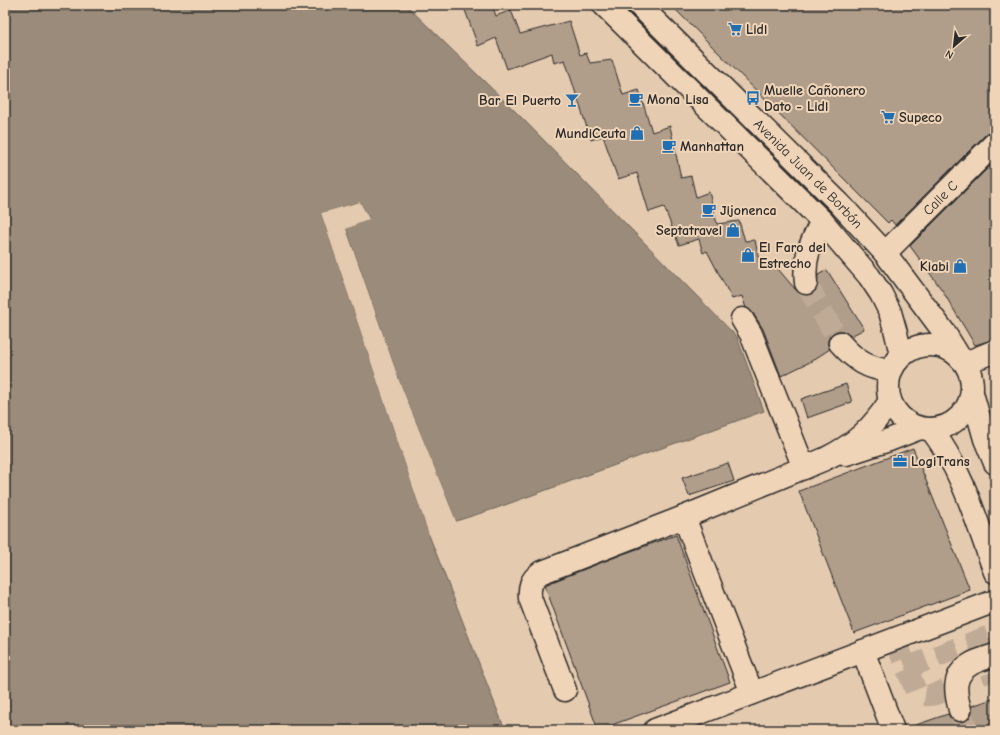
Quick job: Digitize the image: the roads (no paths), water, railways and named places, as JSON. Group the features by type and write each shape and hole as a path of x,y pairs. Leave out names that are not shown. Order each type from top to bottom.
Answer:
{"street":[{"name":"Avenida Juan de Borbón","path":"604,5 822,221 869,276 881,294 890,312 896,332 896,363"},
{"name":"Avenida Juan de Borbón","path":"640,5 839,203 885,253 944,332 962,360"},
{"name":"Calle C","path":"885,253 995,143"},
{"path":"806,283 805,262 812,240 822,221"},
{"path":"742,319 751,334 804,468"},
{"path":"840,343 856,360 877,370 896,363 912,348 925,345 938,346 950,350 962,360 970,372 972,393 985,439 994,459"},
{"path":"962,360 995,351"},
{"path":"896,363 888,382 890,401 895,411 902,419 910,425 926,429 943,444 959,476 995,572"},
{"path":"565,690 530,598 529,591 534,578 546,569 684,517 825,460 926,429 941,428 958,419 965,411 972,393"},
{"path":"825,460 862,436 877,420 890,401"},
{"path":"684,517 752,693"},
{"path":"655,730 863,652 995,600"},
{"path":"863,652 893,730"},
{"path":"960,710 956,695 956,685 959,677 971,664 995,655"}],"tunnel":[{"path":"806,283 840,343"},
{"path":"906,668 995,634"},
{"path":"895,639 916,691 921,694 931,695 956,685"},
{"path":"980,641 995,681"},
{"path":"960,710 967,730"}],"place":[{"name":"Lidl","path":"735,29"},
{"name":"Muelle Cañonero Dato - Lidl","path":"753,98"},
{"name":"Mona Lisa","path":"636,99"},
{"name":"Bar El Puerto","path":"572,100"},
{"name":"Supeco","path":"888,117"},
{"name":"MundiCeuta","path":"637,133"},
{"name":"Manhattan","path":"669,146"},
{"name":"Jijonenca","path":"709,210"},
{"name":"Septatravel","path":"733,230"},
{"name":"El Faro del Estrecho","path":"748,255"},
{"name":"Kiabi","path":"960,266"},
{"name":"LogiTrans","path":"900,461"}]}
